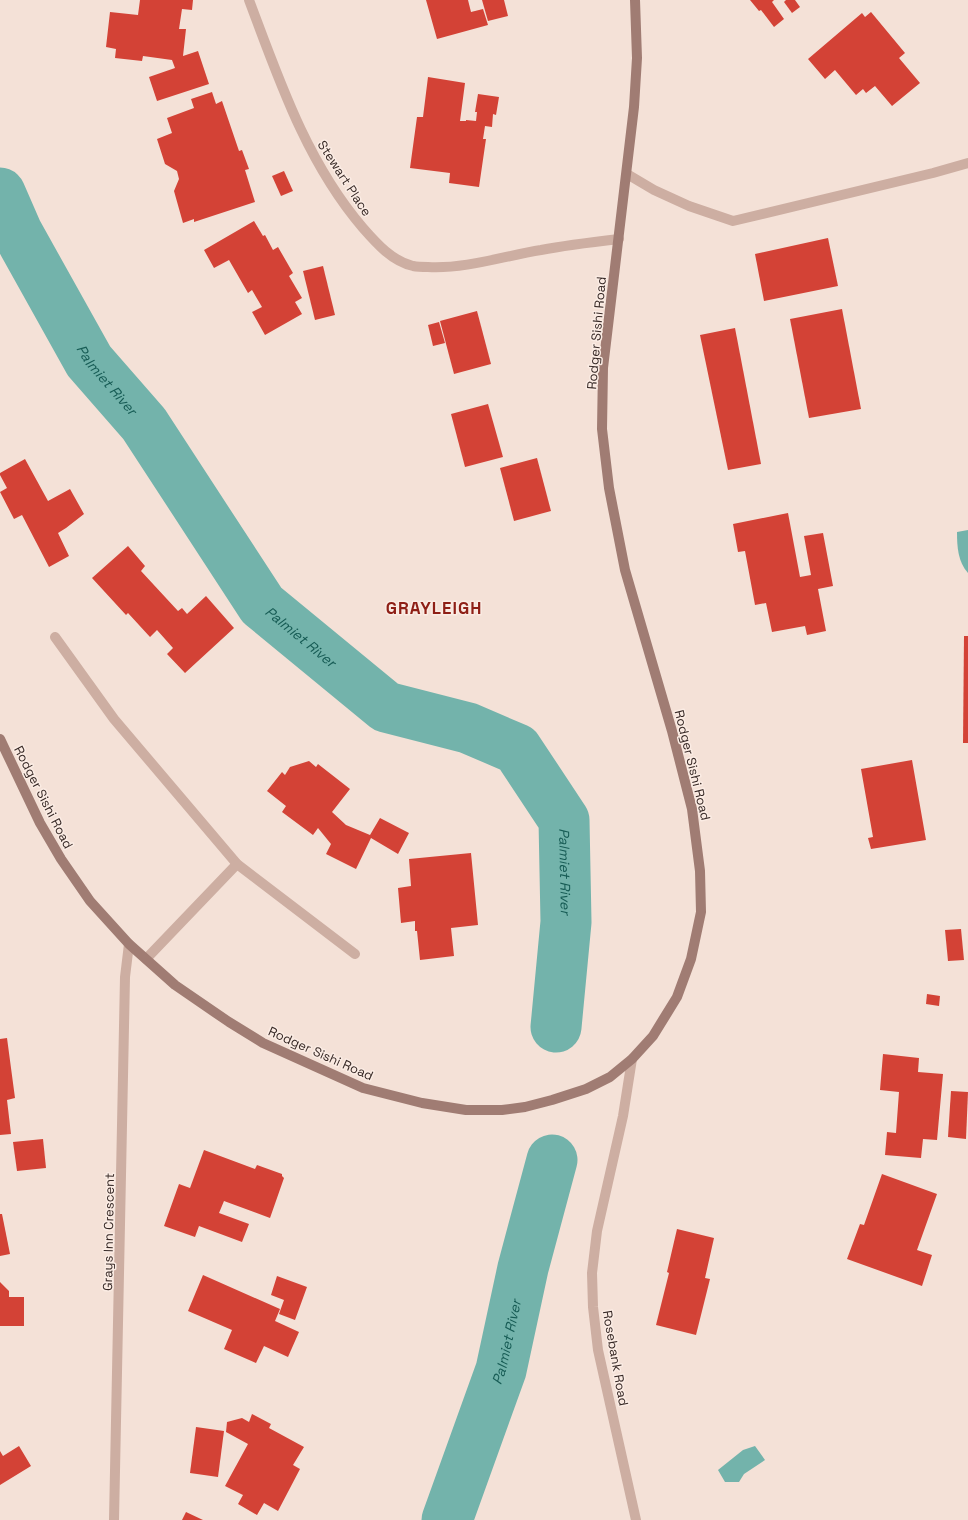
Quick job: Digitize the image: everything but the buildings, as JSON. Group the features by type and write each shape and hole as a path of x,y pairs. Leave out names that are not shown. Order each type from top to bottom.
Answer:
{"main road":[{"name":"Rodger Sishi Road","path":"0,739 40,823 61,859 90,901 129,944 175,985 262,1043 363,1088 422,1103 466,1110 502,1110 525,1107 552,1100 586,1089 610,1078 632,1059 653,1036 677,997 691,959 701,912 700,871 692,809 672,731 625,570 609,488 602,429 603,368 634,107 637,58 635,0"}],"street":[{"name":"Stewart Place","path":"249,0 274,69 304,136 321,168 350,212 378,246 396,259 413,266 454,266 619,238"},
{"path":"627,174 661,193 689,206 733,221 926,175 968,162"},
{"path":"55,637 114,719 237,864 356,954"},
{"path":"146,959 237,864"},
{"name":"Grays Inn Crescent","path":"114,1520 125,977 129,944"},
{"name":"Rosebank Road","path":"632,1059 623,1116 597,1231 592,1272 593,1307 598,1350 636,1520"}],"water":[{"path":"968,530 968,573 960,559 957,532"},
{"path":"755,1446 765,1460 744,1474 739,1482 725,1482 718,1470 743,1450"}],"waterway":[{"name":"Palmiet River","path":"0,193 17,232 89,361 144,424 262,605 386,707 468,728 517,749 564,820 566,922 556,1027"},
{"name":"Palmiet River","path":"447,1520 501,1370 523,1268 552,1160"}],"district":[{"name":"GRAYLEIGH","path":"434,608"}]}
